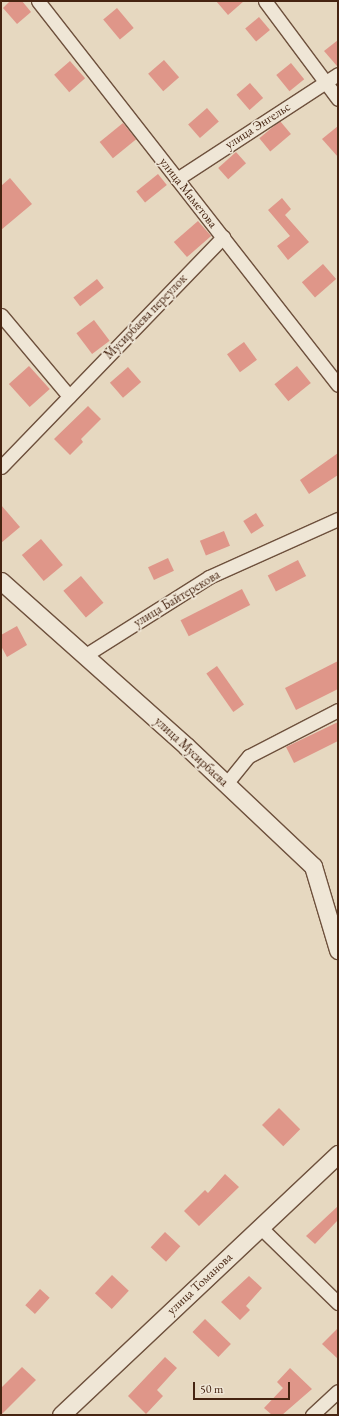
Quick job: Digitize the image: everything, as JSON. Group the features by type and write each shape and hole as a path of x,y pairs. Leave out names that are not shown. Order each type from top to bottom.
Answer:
{"street":[{"name":"улица Маметова","path":"38,1 338,385"},
{"path":"265,1 338,99"},
{"name":"улица Энгельс","path":"177,178 338,74"},
{"name":"Мусирбаева переулок","path":"1,467 223,237"},
{"path":"1,315 70,396"},
{"name":"улица Байтерекова","path":"84,656 209,577 338,519"},
{"name":"улица Мусирбаева","path":"1,581 226,784 313,866 338,950"},
{"path":"226,784 248,756 338,710"},
{"name":"улица Томанова","path":"61,1415 338,1154"},
{"path":"260,1227 338,1303"},
{"path":"312,1415 338,1391"}],"building":[{"path":"10,1 22,1 31,12 17,24 3,8"},
{"path":"216,1 244,1 228,15"},
{"path":"117,8 134,28 120,39 103,20"},
{"path":"259,17 270,30 256,42 245,29"},
{"path":"338,40 338,66 337,66 324,51"},
{"path":"164,60 179,77 163,91 148,74"},
{"path":"70,61 85,78 69,92 54,75"},
{"path":"291,63 304,79 289,91 276,75"},
{"path":"250,83 263,98 250,110 236,95"},
{"path":"207,108 219,122 200,138 188,124"},
{"path":"280,121 291,134 270,151 259,138"},
{"path":"123,123 136,139 113,158 100,142"},
{"path":"338,126 338,157 322,139"},
{"path":"236,152 246,163 228,179 218,168"},
{"path":"158,174 167,185 145,203 136,192"},
{"path":"10,178 32,204 1,230 1,186"},
{"path":"282,198 291,209 285,215 309,242 288,260 277,246 290,236 268,210"},
{"path":"198,221 211,236 187,257 174,242"},
{"path":"323,264 336,279 315,297 302,282"},
{"path":"97,279 104,288 80,306 73,297"},
{"path":"94,320 110,341 92,354 76,333"},
{"path":"244,342 257,360 240,372 227,354"},
{"path":"29,366 50,389 30,407 9,384"},
{"path":"297,366 311,383 288,401 274,384"},
{"path":"128,367 141,382 123,398 110,383"},
{"path":"88,406 101,419 81,439 83,442 70,455 54,439"},
{"path":"338,453 338,475 309,494 300,480"},
{"path":"1,505 20,527 1,543"},
{"path":"256,513 264,526 251,534 243,521"},
{"path":"224,531 230,546 206,556 200,541"},
{"path":"41,539 63,565 44,581 22,555"},
{"path":"168,558 174,571 154,580 148,567"},
{"path":"298,560 306,576 276,591 268,575"},
{"path":"81,576 103,603 86,618 63,591"},
{"path":"242,589 250,605 189,636 181,620"},
{"path":"17,626 27,645 7,657 1,646 1,635"},
{"path":"338,661 338,689 296,710 285,688"},
{"path":"217,666 244,705 233,712 206,673"},
{"path":"338,722 338,741 294,763 286,747"},
{"path":"279,1108 300,1129 283,1146 262,1125"},
{"path":"225,1174 239,1187 199,1226 184,1211 205,1190 208,1193"},
{"path":"338,1206 338,1220 315,1244 306,1236"},
{"path":"165,1232 180,1246 166,1262 151,1247"},
{"path":"112,1275 129,1291 112,1309 95,1293"},
{"path":"249,1276 262,1288 246,1306 250,1310 240,1320 221,1302"},
{"path":"40,1289 50,1298 35,1314 25,1305"},
{"path":"205,1319 231,1344 218,1357 192,1332"},
{"path":"338,1328 338,1359 322,1344"},
{"path":"165,1357 177,1368 157,1390 163,1396 146,1414 128,1396"},
{"path":"22,1367 36,1380 1,1415 1,1388"},
{"path":"290,1368 312,1389 282,1415 272,1415 264,1408 283,1388 277,1382"}]}
